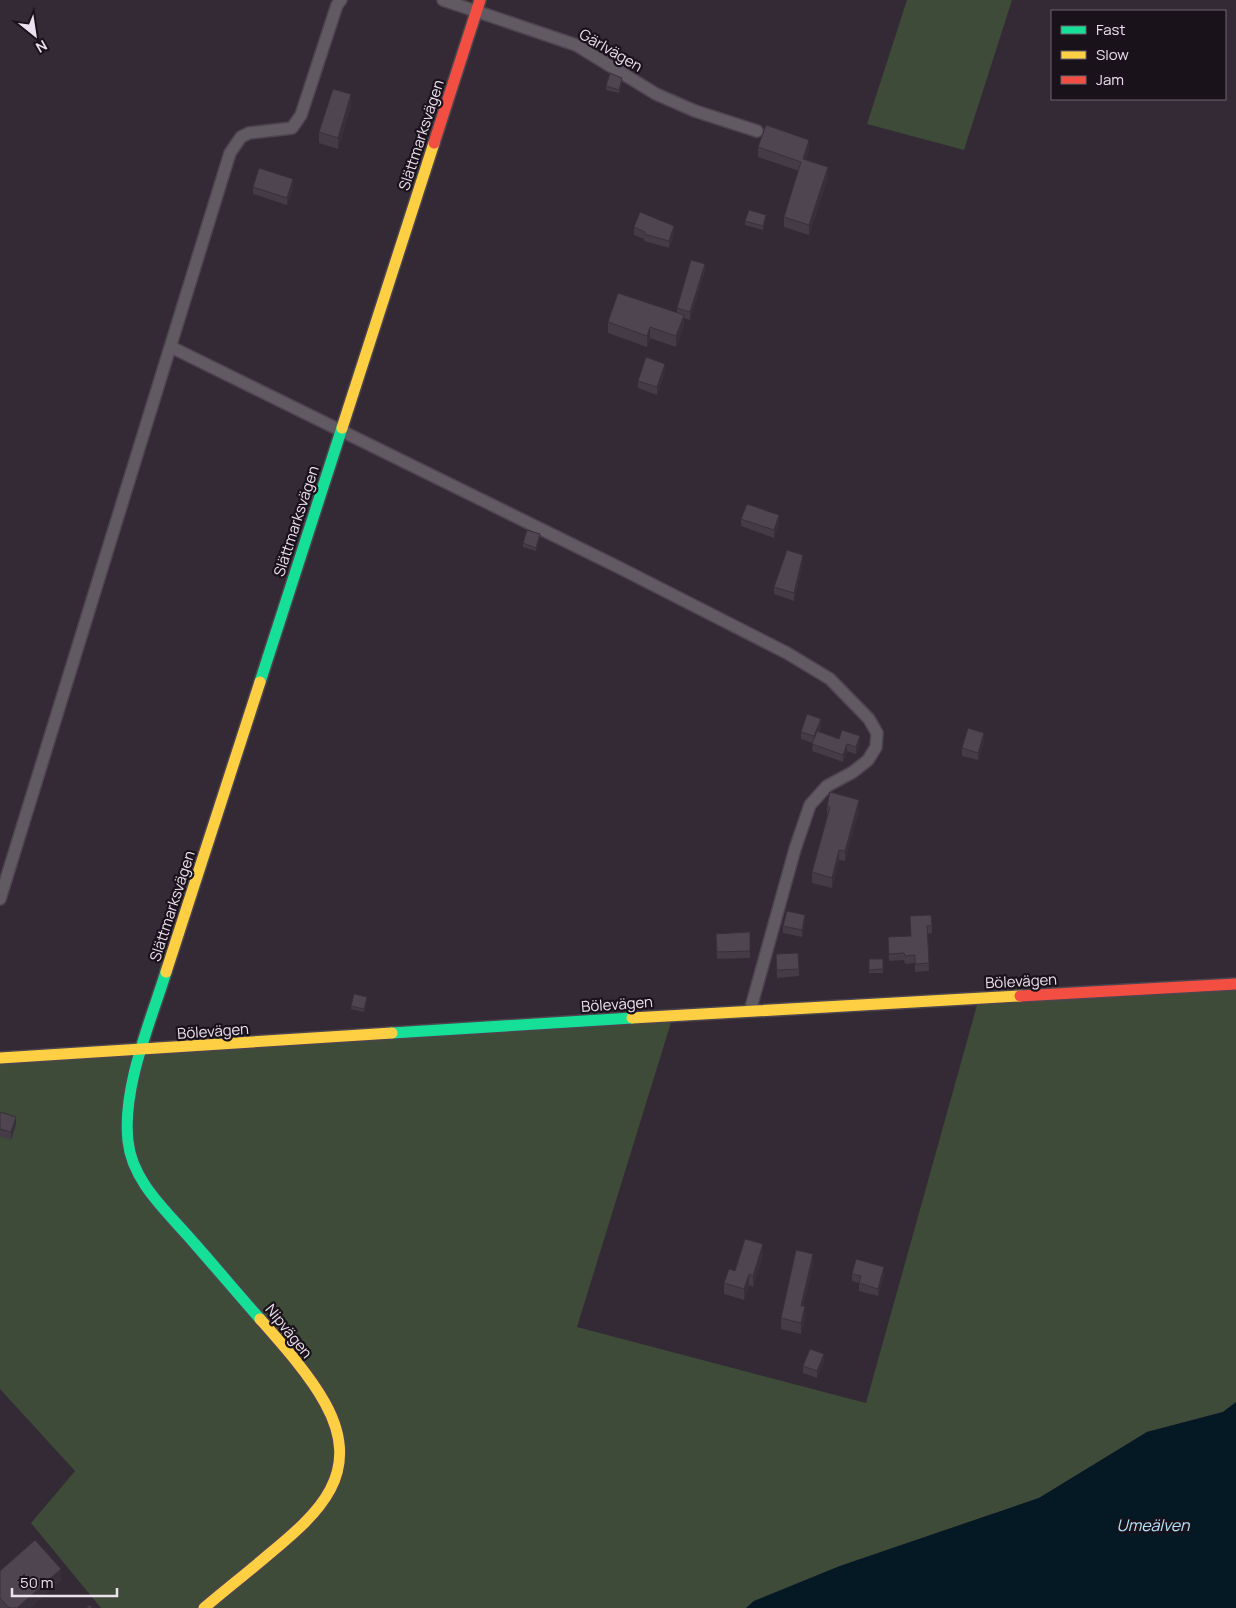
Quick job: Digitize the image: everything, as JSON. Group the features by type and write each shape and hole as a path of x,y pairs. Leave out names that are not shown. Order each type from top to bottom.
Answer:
{"street":[{"path":"0,898 230,153 241,137 249,133 292,128 302,115 337,5 341,0"},
{"name":"Gärlvägen","path":"445,1 478,5 576,45 656,94 695,111 756,131"},
{"name":"Slättmarksvägen","path":"141,1051 478,5"},
{"path":"171,347 618,567 786,654 830,679 870,718 877,733 876,747 868,760 853,772 827,786 810,805 795,849 750,1011"},
{"name":"Bölevägen","path":"0,1058 141,1051 750,1011 1236,984"},
{"name":"Nipvägen","path":"141,1051 128,1104 127,1133 130,1156 146,1187 284,1347 325,1403 338,1437 339,1469 329,1495 306,1523 204,1608"}],"green space":[{"path":"907,0 1012,0 964,150 867,124"},
{"path":"1236,984 1236,1402 1223,1412 1147,1432 1039,1498 840,1566 754,1601 746,1608 101,1608 31,1523 75,1471 0,1389 0,1058 673,1016 577,1327 866,1403 979,998"}],"water":[{"name":"Umeälven","path":"1236,1402 1236,1608 746,1608 754,1601 840,1566 1039,1498 1147,1432 1223,1412"}],"building":[{"path":"610,73 622,78 619,90 606,86"},
{"path":"333,89 351,94 338,138 319,132"},
{"path":"766,125 809,140 803,159 828,167 809,225 784,217 801,162 758,147"},
{"path":"259,168 293,179 287,198 253,187"},
{"path":"749,210 766,215 763,226 745,221"},
{"path":"640,212 674,226 669,241 644,234 645,232 634,227"},
{"path":"691,260 705,264 690,312 677,308"},
{"path":"618,293 684,315 676,336 650,327 647,336 608,322"},
{"path":"646,357 665,364 657,387 638,381"},
{"path":"747,504 779,515 774,530 741,519"},
{"path":"527,530 540,534 536,548 523,543"},
{"path":"787,550 803,555 794,593 774,587"},
{"path":"807,714 821,719 814,736 801,732"},
{"path":"968,728 984,733 978,753 962,748"},
{"path":"842,730 860,736 856,747 847,744 843,755 812,744 817,731 839,739"},
{"path":"830,792 859,800 845,851 839,850 832,878 812,872 830,807 827,806"},
{"path":"787,911 805,915 802,930 783,926"},
{"path":"931,915 932,926 927,926 929,963 915,964 915,955 905,956 904,953 889,954 888,937 911,936 910,916"},
{"path":"750,932 750,951 717,952 716,934"},
{"path":"798,953 799,969 777,970 776,954"},
{"path":"869,959 883,959 883,969 869,970"},
{"path":"354,994 367,997 364,1009 351,1006"},
{"path":"0,1112 16,1117 11,1132 0,1129"},
{"path":"745,1239 763,1244 753,1276 749,1274 744,1289 724,1283 729,1269 735,1271"},
{"path":"796,1250 813,1254 801,1306 805,1306 801,1323 781,1318"},
{"path":"856,1259 884,1267 878,1289 859,1283 861,1276 852,1274"},
{"path":"810,1349 824,1354 817,1371 803,1366"},
{"path":"35,1540 61,1569 17,1608 9,1608 0,1598 0,1571"}],"traffic: fast":[{"path":"260,682 342,428"},
{"path":"166,972 145,1034 129,1099 127,1121 131,1156 144,1184 154,1197 260,1319"},
{"path":"392,1033 632,1018"}],"traffic: slow":[{"path":"342,428 434,143"},
{"path":"166,972 260,682"},
{"path":"632,1018 1020,996"},
{"path":"0,1058 392,1033"},
{"path":"204,1608 304,1523 319,1507 330,1490 338,1471 340,1450 336,1428 325,1403 303,1370 260,1319"}],"traffic: jam":[{"path":"434,143 480,0"},
{"path":"1020,996 1236,984"}]}
